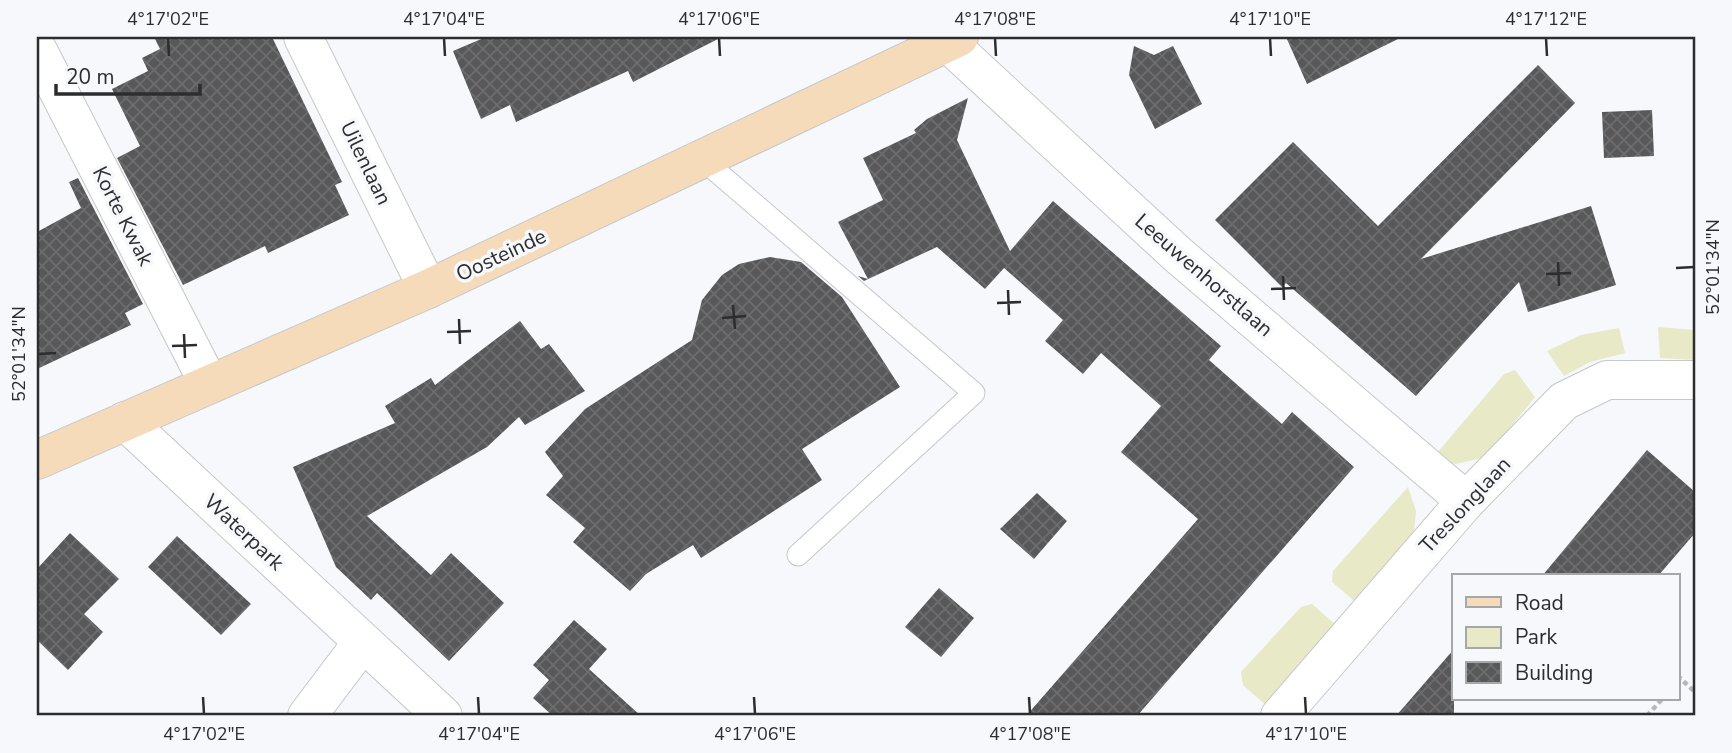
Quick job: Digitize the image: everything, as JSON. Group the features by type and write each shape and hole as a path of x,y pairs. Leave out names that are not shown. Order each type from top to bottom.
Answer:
{"street":[{"name":"Uilenlaan","path":"303,37 428,289"},
{"name":"Oosteinde","path":"37,460 428,289 953,40"},
{"name":"Leeuwenhorstlaan","path":"953,40 1177,254 1466,501"},
{"name":"Korte Kwak","path":"37,49 209,384"},
{"name":"Treslonglaan","path":"1280,716 1466,501 1564,401 1607,380 1695,380"},
{"name":"Waterpark","path":"125,421 443,716"},
{"path":"307,716 362,643"}],"lane":[{"path":"702,159 974,393 798,555"}],"path":[{"path":"1680,678 1695,692"},
{"path":"1647,716 1661,700"}],"green space":[{"path":"1658,327 1695,330 1695,360 1660,358"},
{"path":"1619,328 1625,353 1590,362 1564,376 1547,351 1581,335"},
{"path":"1515,370 1535,397 1486,457 1456,464 1432,459 1504,374"},
{"path":"1408,487 1416,511 1413,540 1358,604 1332,582 1333,571"},
{"path":"1312,604 1337,626 1269,708 1243,685 1241,672 1301,607"}],"building":[{"path":"154,37 272,37 342,182 335,185 349,215 268,253 265,246 183,285 117,158 140,146 112,89 148,71 142,58 160,49"},
{"path":"486,37 722,37 633,82 628,71 516,122 510,105 481,119 453,51"},
{"path":"1286,37 1402,37 1307,84"},
{"path":"1134,46 1154,55 1173,46 1202,104 1155,129 1129,75"},
{"path":"1538,65 1575,103 1421,259 1591,206 1616,285 1528,312 1519,282 1416,396 1286,283 1282,287 1215,220 1293,142 1378,226"},
{"path":"968,98 957,140 1010,251 1053,201 1221,346 1209,360 1282,424 1292,412 1354,467 1137,716 1026,716 1198,519 1121,452 1161,406 1101,353 1083,374 1045,341 1063,320 1004,268 985,289 937,247 864,281 858,276 868,279 838,222 883,200 863,158 916,133 914,130 927,119"},
{"path":"1652,110 1654,156 1604,158 1602,112"},
{"path":"78,178 143,304 125,313 131,325 37,369 37,232 81,208 69,182"},
{"path":"770,257 801,262 842,297 900,387 802,449 822,480 701,558 693,545 646,574 630,591 573,542 585,528 546,495 563,476 545,452 585,409 692,340 702,300 722,275 739,264"},
{"path":"520,321 541,349 549,344 585,391 525,425 519,417 487,447 367,516 431,575 451,553 504,603 449,661 377,593 371,600 336,567 293,467 395,423 385,406 431,378 435,385"},
{"path":"1647,450 1695,492 1695,533 1660,574 1544,574"},
{"path":"1037,493 1067,521 1034,559 1000,529"},
{"path":"70,533 119,579 84,614 103,632 68,670 37,640 37,569"},
{"path":"177,536 251,604 221,635 148,567"},
{"path":"939,588 974,618 941,657 905,627"},
{"path":"574,620 607,649 589,669 641,716 553,716 533,698 549,680 533,665"},
{"path":"1452,651 1454,716 1396,716"}]}
